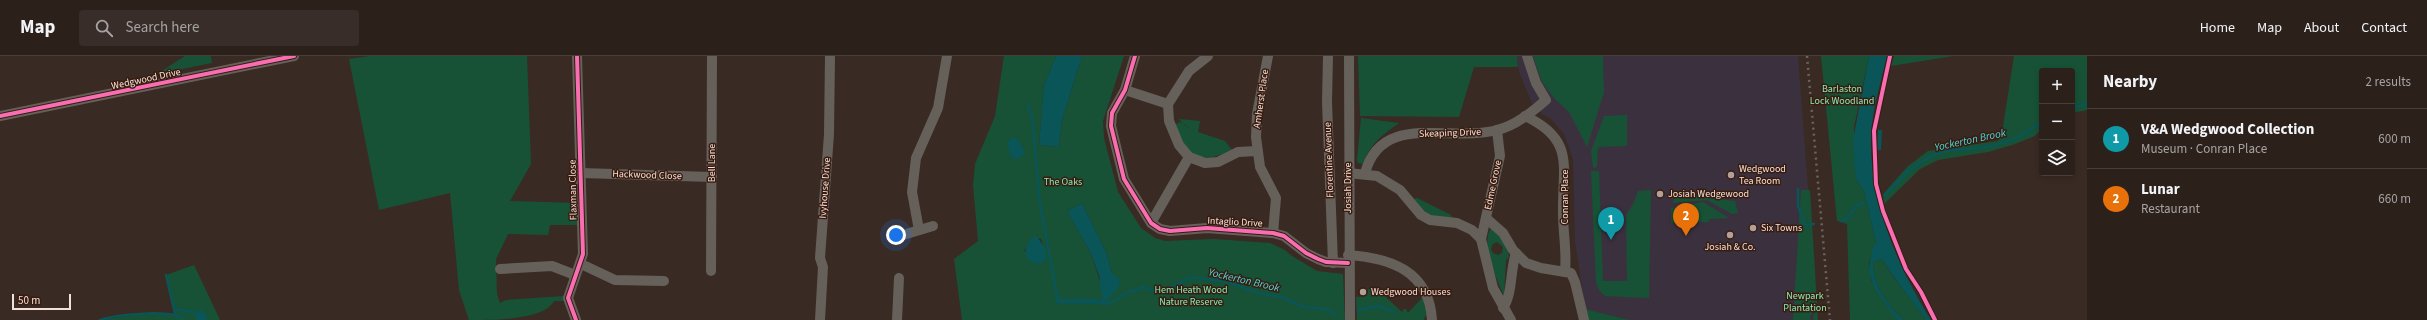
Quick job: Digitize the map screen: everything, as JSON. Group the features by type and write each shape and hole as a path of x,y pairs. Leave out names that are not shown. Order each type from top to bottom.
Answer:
{"street":[{"name":"Wedgwood Drive","path":"0,116 294,56"},
{"name":"Flaxman Close","path":"576,320 568,298 575,275 581,264 583,254 577,56"},
{"name":"Bell Lane","path":"711,271 712,56"},
{"name":"Ivyhouse Drive","path":"820,320 823,267 820,258 829,134 830,56"},
{"path":"919,230 912,192 916,158 938,108 947,56"},
{"path":"1135,56 1125,90 1112,113 1111,126 1124,179 1151,223 1189,157"},
{"path":"1208,56 1189,71 1168,104 1170,124 1179,145 1189,157 1200,162 1210,163 1225,160 1238,152 1257,151"},
{"name":"Amherst Place","path":"1268,56 1257,114 1257,151 1260,167 1276,198 1272,233"},
{"name":"Florentine Avenue","path":"1328,56 1327,102 1333,263"},
{"name":"Josiah Drive","path":"1349,56 1348,259 1350,320"},
{"name":"Skeaping Drive","path":"1365,173 1368,161 1380,145 1396,136 1497,130 1525,116 1546,100 1536,83 1527,56"},
{"path":"1125,90 1168,104"},
{"name":"Conran Place","path":"1525,116 1543,126 1551,133 1558,143 1563,158 1566,180 1563,208 1567,255 1565,272"},
{"name":"Edme Grove","path":"1481,240 1500,156 1497,130"},
{"name":"Hackwood Close","path":"581,172 712,177"},
{"path":"1348,173 1365,173 1377,176 1400,190 1421,215 1430,220 1465,225 1481,240 1493,288 1511,320"},
{"path":"1486,218 1503,233 1516,253 1526,263 1565,272 1574,276 1584,320"},
{"name":"Intaglio Drive","path":"1151,223 1160,229 1170,231 1207,228 1272,233 1284,236 1306,253 1333,263 1348,259 1375,257 1407,272 1427,294 1431,304 1432,320"},
{"path":"903,235 933,226"},
{"path":"1503,308 1508,302 1516,253"},
{"path":"581,264 615,280 664,281"},
{"path":"503,266 552,266 575,275"},
{"path":"897,320 899,278"}],"shaded area":[{"path":"1517,56 1798,56 1818,320 1630,320 1585,309 1575,241 1573,159 1564,134 1550,118 1542,114 1532,103 1519,72"}],"green space":[{"path":"185,56 211,56 212,63 157,74"},
{"path":"370,56 527,56 531,164 510,201 577,203 577,225 550,225 548,235 508,234 496,259 497,294 500,303 506,300 564,296 564,301 554,301 549,307 540,312 517,318 469,320 459,290 450,193 379,210 349,59"},
{"path":"1004,56 1056,56 1044,85 1039,145 1059,147 1062,120 1082,56 1124,56 1103,121 1104,138 1118,192 1141,228 1155,238 1165,241 1214,239 1270,243 1285,250 1317,271 1343,274 1345,320 962,320 954,259 978,241 973,185 975,164 995,116","holes":["1082,203 1106,252 1112,273 1119,281 1100,281 1091,254 1067,211","1033,238 1041,239 1047,258 1024,251"]},
{"path":"1358,56 1517,56 1518,67 1474,67 1459,117 1360,116"},
{"path":"1533,56 1603,56 1604,92 1587,147 1569,112 1555,99 1542,82"},
{"name":"Barlaston Lock Woodland","path":"1821,56 1869,56 1854,127 1854,151 1857,181 1864,191 1876,243 1869,263 1871,280 1898,320 1850,320 1847,224 1837,221"},
{"path":"1894,56 1953,56 1891,66"},
{"path":"2014,56 2087,56 2087,110 2075,112 2075,68 2039,68 2039,131 2035,136 1988,152 1938,160 1920,169 1884,204 1883,194 1908,166 1928,151 1998,141 2002,133"},
{"path":"1627,115 1627,146 1598,147 1597,167 1593,168 1591,151 1604,116"},
{"path":"1361,118 1399,123 1377,140 1369,151 1363,164 1358,163 1357,160"},
{"path":"1179,119 1200,121 1198,132 1225,141 1232,150 1210,157 1202,158 1196,156 1184,145 1179,136 1174,125 1180,122 1183,124"},
{"path":"1591,171 1599,171 1603,281 1627,281 1626,216 1638,191 1651,190 1649,298 1605,296 1599,290 1596,283"},
{"name":"Newpark Plantation","path":"1801,190 1810,190 1818,320 1813,320 1815,309 1810,316 1810,320 1793,320"},
{"path":"1676,194 1735,201 1738,213 1732,214 1707,200 1673,203"},
{"path":"1417,198 1451,215 1453,219 1429,217 1411,200"},
{"path":"1703,202 1729,218 1709,219 1709,222 1671,223 1671,208"},
{"path":"1491,228 1494,230 1503,241 1509,253 1509,257 1506,260 1504,296 1488,253 1488,235","holes":["1497,242 1503,247 1502,253 1498,255 1493,253 1491,249 1493,244"]},
{"path":"1882,259 1892,275 1926,320 1904,320 1892,308 1882,294 1875,278 1873,262"},
{"path":"194,265 220,320 100,320 139,314 175,314 166,275"},
{"path":"1368,289 1378,290 1402,312 1406,309 1408,313 1422,298 1428,316 1425,316 1424,320 1357,320 1356,297 1367,296"},
{"path":"1585,309 1630,320 1588,320"}],"water":[{"path":"1056,56 1082,56 1062,120 1059,147 1039,145 1044,85"},
{"path":"1869,56 1887,56 1875,106 1871,137 1875,185 1880,209 1897,256 1907,278 1931,320 1926,320 1892,275 1882,259 1873,262 1875,278 1882,294 1892,308 1904,320 1898,320 1876,289 1870,274 1869,266 1872,249 1876,243 1864,191 1857,181 1853,140"},
{"path":"1878,130 1882,130 1881,150 1877,150"},
{"path":"1012,138 1019,140 1025,153 1019,158 1012,159 1007,143"},
{"path":"1082,203 1106,252 1112,273 1120,280 1118,288 1104,304 1099,302 1103,296 1100,288 1100,278 1091,254 1067,211"},
{"path":"1033,237 1037,237 1044,246 1047,258 1040,264 1034,263 1027,258 1027,246"},
{"path":"1055,299 1098,299 1098,304 1056,303"},
{"path":"202,309 208,320 196,320 196,313"}],"waterway":[{"name":"Yockerton Brook","path":"2075,107 2087,104"},
{"path":"1028,106 1032,117 1040,204 1058,301"},
{"name":"Yockerton Brook","path":"1885,195 1908,172 1929,157 1946,151 1985,147 2003,143 2020,136 2039,123"},
{"name":"Yockerton Brook","path":"1798,189 1798,206 1805,225 1814,224"},
{"name":"Yockerton Brook","path":"1841,221 1847,219 1856,206 1864,203"},
{"path":"166,275 175,314"},
{"name":"Yockerton Brook","path":"1095,301 1104,304 1110,303 1127,293 1143,287 1159,292 1192,277 1227,282 1261,294 1282,297 1301,306 1329,310 1336,315"},
{"name":"Yockerton Brook","path":"1358,310 1378,306 1394,312"},
{"path":"175,309 196,313"},
{"path":"100,320 118,316 157,313 177,316 183,320"}],"railway":[{"path":"1807,56 1830,320"}],"cycle path":[{"path":"0,116 294,56"},
{"path":"576,320 568,298 583,254 577,56"},
{"path":"1135,56 1125,90 1112,113 1111,126 1124,179 1151,223 1160,229 1170,231 1207,228 1273,233 1284,236 1306,253 1318,259 1326,262 1348,263"},
{"path":"1890,56 1874,131 1876,184 1883,211 1906,269 1921,292 1935,320"}],"place":[{"name":"Wedgwood Tea Room","path":"1731,175"},
{"name":"Josiah Wedgewood","path":"1660,194"},
{"name":"Six Towns","path":"1753,228"},
{"name":"Josiah & Co.","path":"1730,235"},
{"name":"Lunar","path":"1686,236"},
{"name":"V&A Wedgwood Collection","path":"1611,240"},
{"name":"Wedgwood Houses","path":"1363,292"}],"park label":[{"name":"The Oaks","path":"1063,182"},
{"name":"Hem Heath Wood Nature Reserve","path":"1191,296"}]}
